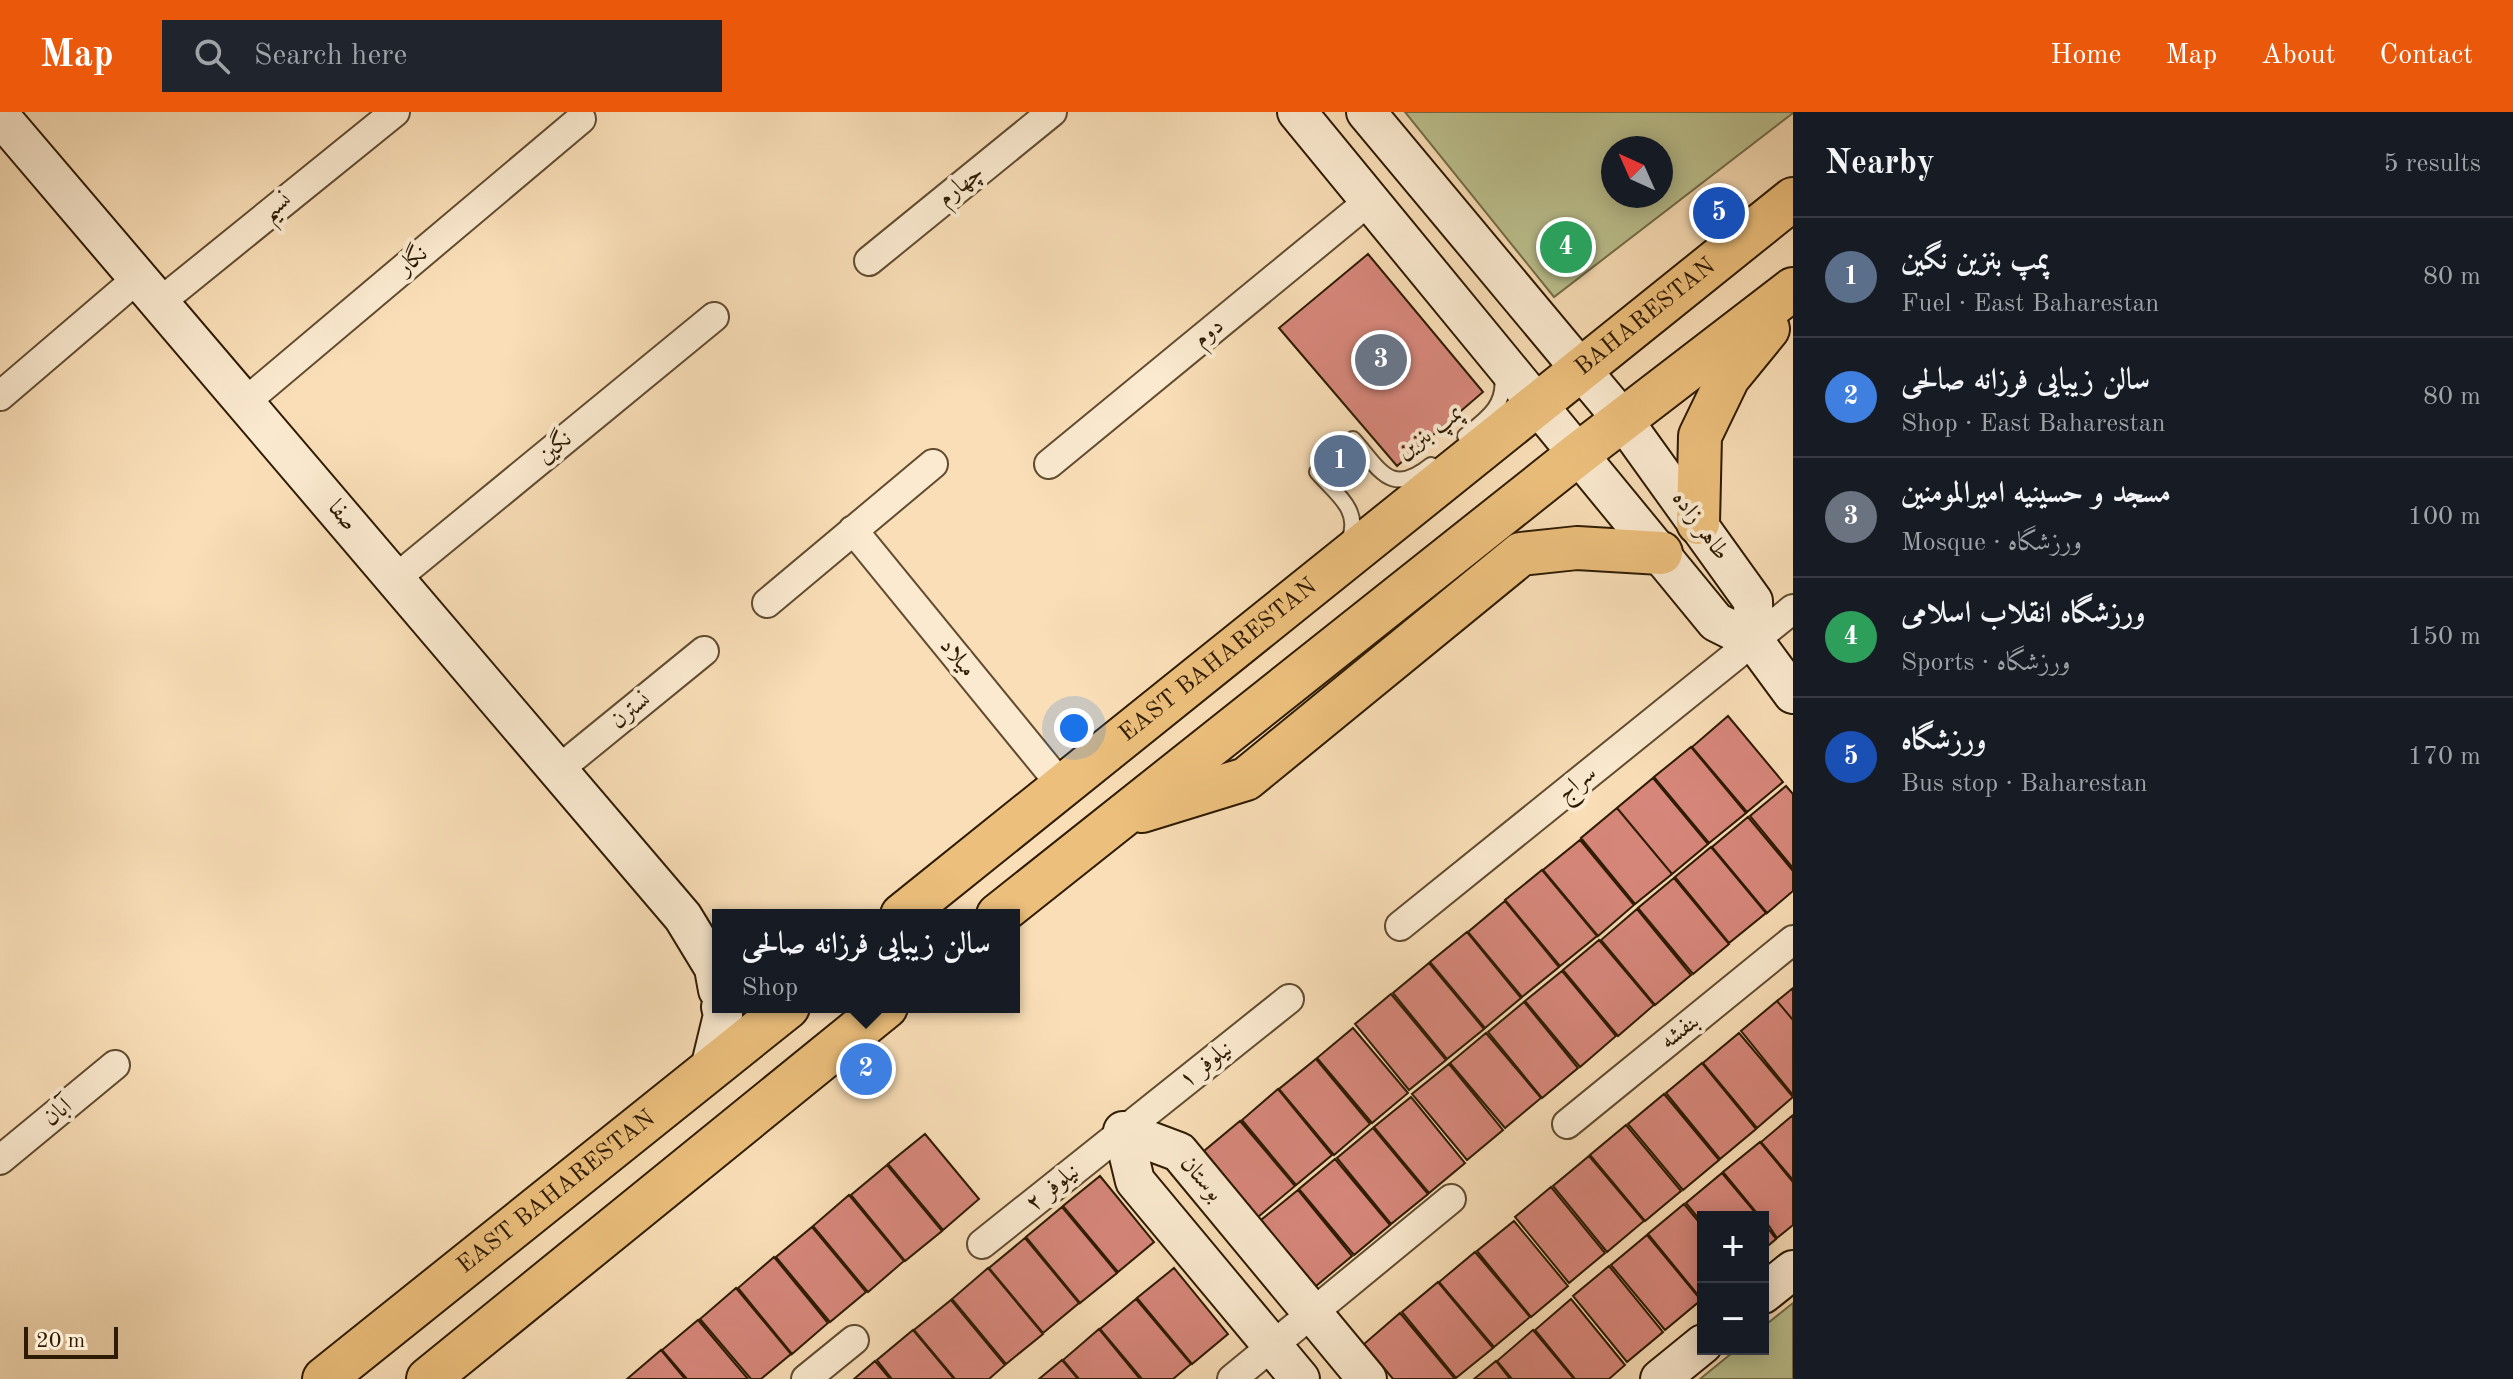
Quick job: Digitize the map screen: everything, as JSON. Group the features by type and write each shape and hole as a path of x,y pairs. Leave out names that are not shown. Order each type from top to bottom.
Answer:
{"main road":[{"name":"BAHARESTAN","path":"1536,405 1793,199"},
{"path":"1005,909 1577,455 1793,289"},
{"path":"1698,523 1700,436 1728,378 1793,298"},
{"name":"EAST BAHARESTAN","path":"909,909 1536,405"},
{"path":"1118,818 1246,779 1521,554 1577,548 1661,553"},
{"name":"EAST BAHARESTAN","path":"324,1379 780,1013"},
{"path":"428,1379 879,1013"}],"street":[{"name":"نسیم","path":"0,396 395,112"},
{"name":"چهارم","path":"869,261 1052,112"},
{"name":"طاهر زاده","path":"1297,112 1716,622 1754,641 1793,694"},
{"name":"طاهر زاده","path":"1366,112 1623,420 1753,601 1754,641"},
{"name":"صفا","path":"0,116 683,917"},
{"name":"نگار","path":"244,403 581,119"},
{"name":"دوم","path":"1049,464 1369,201"},
{"name":"نگین","path":"395,579 714,317"},
{"path":"767,603 933,464"},
{"name":"میلاد","path":"853,530 1062,786"},
{"name":"سراج","path":"1400,926 1793,609"},
{"name":"نسترن","path":"558,770 704,651"},
{"path":"683,917 712,937"},
{"path":"683,917 712,965"},
{"name":"بنفشه","path":"1567,1124 1793,940"},
{"name":"نیلوفر ۱","path":"1123,1131 1289,999"},
{"path":"710,1069 722,1013"},
{"name":"آبان","path":"0,1160 115,1065"},
{"path":"1123,1131 1135,1181 1300,1379"},
{"name":"بوستان","path":"1123,1131 1179,1152 1367,1379"},
{"name":"نیلوفر ۲","path":"982,1244 1123,1131"},
{"path":"1179,1234 1218,1199"},
{"path":"1232,1379 1451,1199"},
{"path":"1769,1289 1793,1270"},
{"path":"806,1379 854,1340"},
{"path":"1660,1379 1697,1349"}],"lane":[{"name":"پمپ بنزین","path":"1338,563 1352,536 1355,522 1352,513 1317,472 1353,439 1388,478 1398,481 1419,474 1497,409 1504,392 1503,378 1492,351"}],"green space":[{"path":"1405,112 1793,112 1673,205 1673,136 1601,136 1601,208 1670,208 1554,297"},
{"path":"1793,1303 1793,1379 1700,1379 1730,1355 1769,1355 1769,1322"}],"building":[{"path":"1368,254 1483,392 1397,466 1279,328"},
{"path":"1728,716 1783,782 1747,812 1692,747"},
{"path":"1691,747 1746,813 1709,843 1654,777"},
{"path":"1653,778 1708,844 1672,874 1617,808"},
{"path":"1786,786 1793,794 1793,868 1750,816"},
{"path":"1617,808 1672,874 1635,904 1581,838"},
{"path":"1748,817 1793,871 1793,891 1767,913 1712,847"},
{"path":"1580,840 1634,905 1598,936 1543,870"},
{"path":"1711,847 1766,913 1729,943 1675,877"},
{"path":"1542,870 1597,936 1560,966 1505,900"},
{"path":"1674,878 1729,944 1693,974 1638,908"},
{"path":"1505,901 1559,967 1522,997 1468,932"},
{"path":"1637,909 1691,975 1655,1005 1601,940"},
{"path":"1467,932 1521,998 1485,1028 1430,962"},
{"path":"1599,940 1654,1005 1618,1036 1563,970"},
{"path":"1429,963 1484,1029 1447,1059 1393,993"},
{"path":"1562,971 1616,1036 1580,1067 1525,1001"},
{"path":"1793,988 1793,1020 1777,1001"},
{"path":"1391,994 1446,1060 1409,1090 1355,1024"},
{"path":"1777,1001 1793,1020 1793,1095 1741,1031"},
{"path":"1524,1002 1578,1068 1542,1098 1488,1032"},
{"path":"1353,1028 1408,1093 1372,1123 1317,1058"},
{"path":"1486,1033 1541,1098 1505,1128 1450,1063"},
{"path":"1739,1033 1793,1097 1757,1128 1703,1063"},
{"path":"1316,1059 1370,1124 1334,1155 1279,1089"},
{"path":"1702,1063 1756,1129 1720,1159 1666,1093"},
{"path":"1449,1064 1503,1130 1467,1160 1412,1094"},
{"path":"1278,1089 1332,1155 1296,1185 1242,1120"},
{"path":"1664,1094 1719,1160 1683,1190 1628,1124"},
{"path":"1411,1097 1465,1163 1429,1193 1374,1127"},
{"path":"1793,1115 1793,1180 1761,1142"},
{"path":"1240,1121 1295,1186 1258,1217 1204,1151"},
{"path":"1626,1125 1681,1191 1645,1221 1590,1155"},
{"path":"1373,1128 1428,1194 1391,1224 1337,1158"},
{"path":"925,1134 979,1199 943,1230 888,1164"},
{"path":"1760,1142 1793,1182 1793,1225 1777,1238 1769,1226 1769,1211 1755,1211 1723,1172"},
{"path":"1589,1156 1644,1221 1607,1252 1553,1186"},
{"path":"1335,1159 1390,1225 1354,1255 1299,1189"},
{"path":"887,1165 942,1231 905,1261 851,1195"},
{"path":"1722,1173 1754,1211 1697,1211 1697,1217 1686,1203"},
{"path":"1100,1176 1154,1242 1118,1272 1063,1206"},
{"path":"1551,1187 1605,1253 1569,1283 1515,1217"},
{"path":"1298,1190 1352,1256 1316,1286 1261,1220"},
{"path":"849,1195 904,1261 868,1292 813,1226"},
{"path":"1684,1204 1697,1220 1697,1294 1648,1234"},
{"path":"1062,1207 1117,1273 1080,1303 1026,1237"},
{"path":"1514,1221 1568,1286 1531,1317 1477,1251"},
{"path":"812,1227 866,1292 830,1322 776,1257"},
{"path":"1769,1230 1776,1239 1769,1245"},
{"path":"1647,1235 1697,1295 1697,1303 1665,1330 1611,1265"},
{"path":"1025,1238 1079,1303 1043,1333 989,1268"},
{"path":"1475,1252 1530,1317 1494,1347 1439,1282"},
{"path":"774,1257 828,1323 792,1354 738,1288"},
{"path":"1609,1266 1663,1332 1627,1362 1573,1296"},
{"path":"988,1268 1043,1334 1006,1364 952,1299"},
{"path":"1174,1268 1228,1334 1192,1364 1137,1298"},
{"path":"1438,1282 1493,1348 1456,1378 1402,1312"},
{"path":"736,1288 791,1354 761,1379 751,1379 700,1319"},
{"path":"1136,1299 1191,1364 1173,1379 1142,1379 1100,1329"},
{"path":"1571,1299 1625,1365 1609,1379 1575,1379 1535,1330"},
{"path":"951,1300 1005,1365 989,1379 955,1379 914,1330"},
{"path":"1400,1313 1455,1379 1393,1379 1364,1344"},
{"path":"698,1320 748,1379 687,1379 662,1350"},
{"path":"1099,1329 1140,1379 1079,1379 1063,1360"},
{"path":"913,1330 954,1379 892,1379 877,1360"},
{"path":"1533,1330 1574,1379 1512,1379 1497,1361"},
{"path":"661,1350 685,1379 627,1379"},
{"path":"1062,1360 1078,1379 1039,1379"},
{"path":"875,1361 890,1379 854,1379"},
{"path":"1496,1361 1510,1379 1474,1379"}],"place":[{"name":"ورزشگاه","path":"1719,213"},
{"name":"ورزشگاه انقلاب اسلامی","path":"1566,247"},
{"name":"مسجد و حسینیه امیرالمومنین","path":"1381,360"},
{"name":"پمپ بنزین نگین","path":"1340,461"},
{"name":"سالن زیبایی فرزانه صالحی","path":"866,1069"}]}
